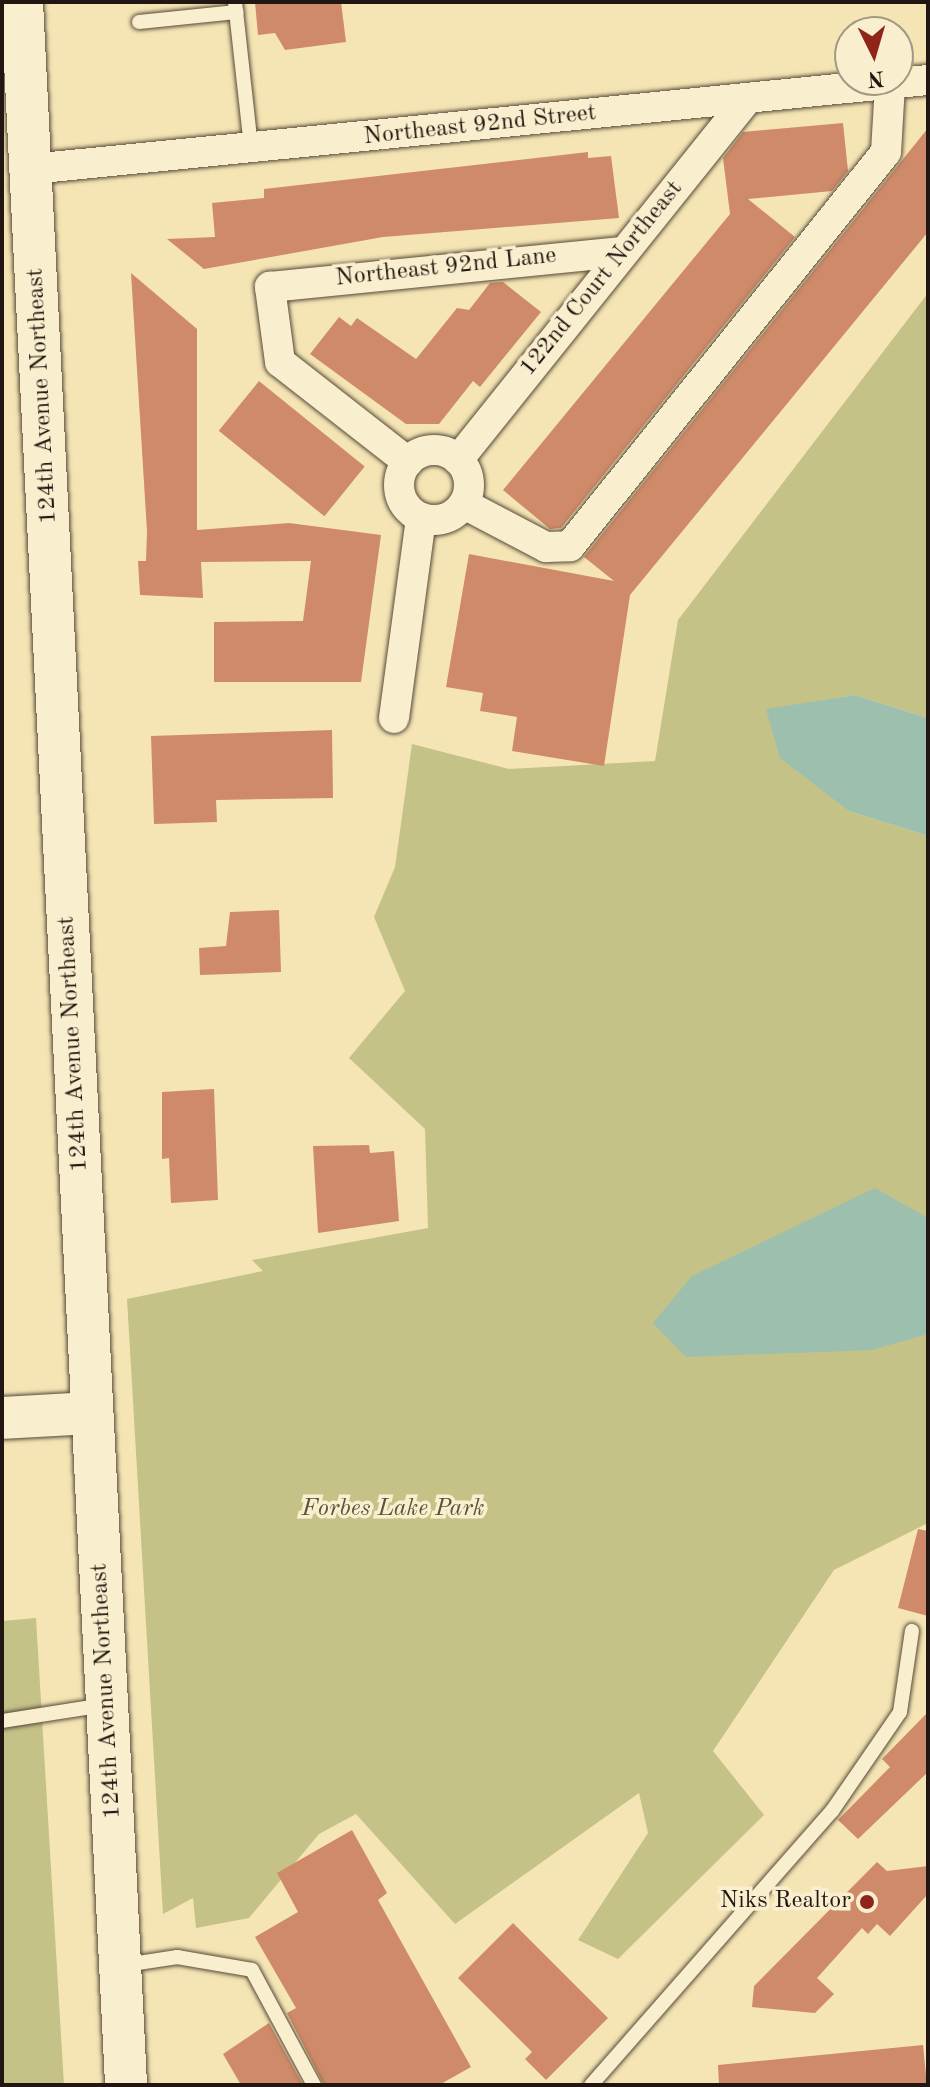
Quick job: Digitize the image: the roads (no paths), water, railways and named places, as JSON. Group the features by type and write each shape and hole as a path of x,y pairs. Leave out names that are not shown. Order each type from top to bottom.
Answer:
{"main road":[{"name":"124th Avenue Northeast","path":"22,2 126,2085"},
{"path":"2,1418 92,1413"}],"street":[{"name":"Northeast 92nd Street","path":"31,169 834,90"},
{"path":"464,504 546,547 570,546 886,152 889,96"},
{"name":"122nd Court Northeast","path":"458,460 747,99"},
{"name":"Northeast 92nd Lane","path":"408,462 280,362 270,287 622,252"},
{"path":"394,718 421,518 400,493 408,462 427,451 458,460 468,480 464,504 445,518 421,518"}],"lane":[{"path":"139,22 236,7 251,148"},
{"path":"591,2085 832,1811 900,1712 912,1631"},
{"path":"2,1721 108,1705"},
{"path":"118,1966 177,1957 252,1970 314,2085"}],"place":[{"name":"Niks Realtor","path":"867,1902"}],"park label":[{"name":"Forbes Lake Park","path":"393,1510"}]}
